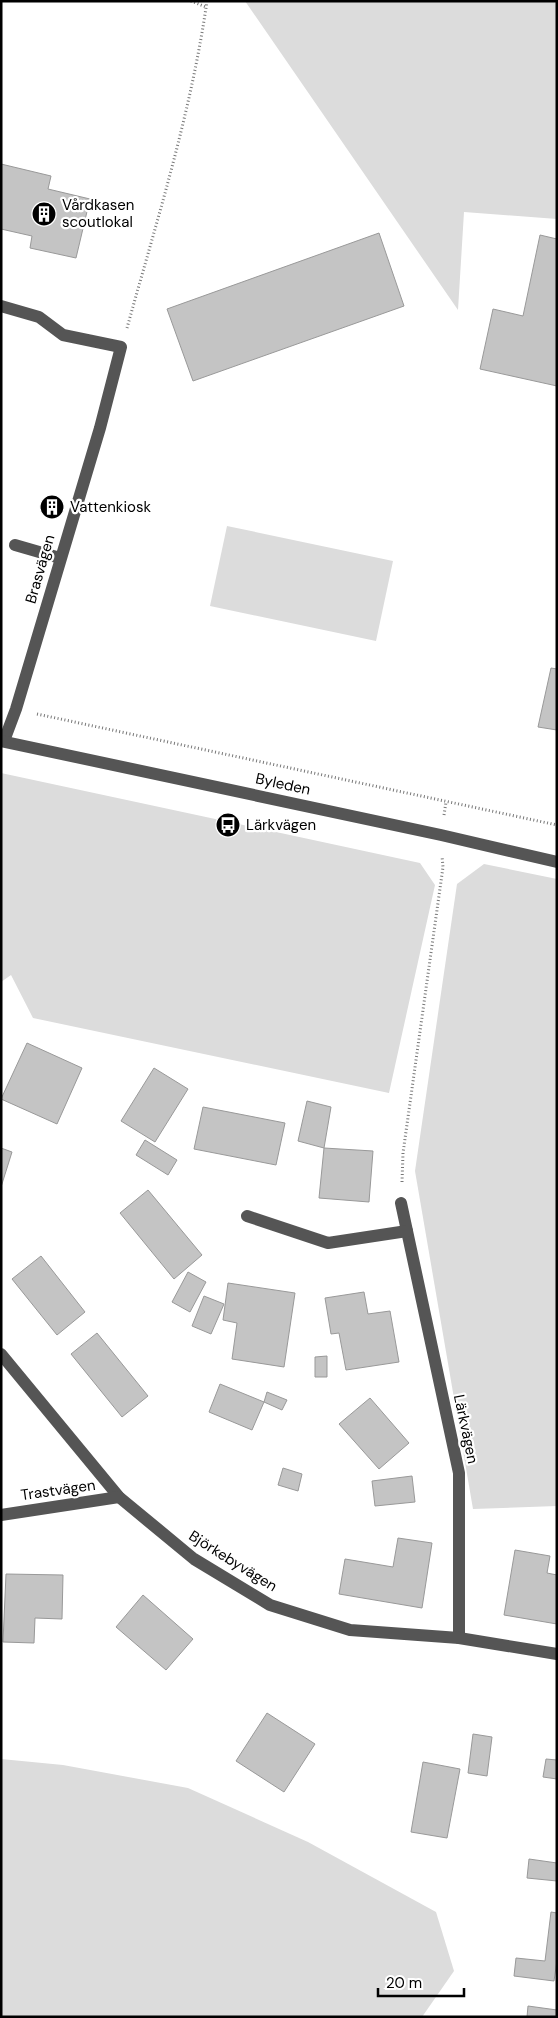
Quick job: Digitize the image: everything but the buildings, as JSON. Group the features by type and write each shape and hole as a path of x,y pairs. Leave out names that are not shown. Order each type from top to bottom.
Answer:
{"street":[{"path":"1,306 39,317 63,335 121,347"},
{"name":"Brasvägen","path":"3,741 16,709 100,428 121,347"},
{"path":"15,545 60,558"},
{"name":"Byleden","path":"3,741 441,835 557,862"},
{"name":"Lärkvägen","path":"401,1203 459,1473 459,1638"},
{"path":"247,1216 328,1243 407,1231"},
{"name":"Björkebyvägen","path":"1,1354 119,1498 194,1559 270,1605 350,1630 459,1638 557,1654"},
{"name":"Trastvägen","path":"1,1515 119,1498"}],"path":[{"path":"191,1 206,7"},
{"path":"121,347 182,132 199,54 207,1"},
{"path":"16,709 557,826"},
{"path":"401,1203 403,1153 443,867 441,835 446,802"}],"shaded area":[{"path":"245,1 557,1 557,219 464,212 458,310"},
{"path":"227,526 393,561 376,641 210,606"},
{"path":"1,773 420,863 435,885 389,1093 33,1018 11,975 1,982"},
{"path":"484,864 557,879 557,1506 473,1509 415,1171 457,884"},
{"path":"1,1759 63,1765 188,1788 308,1842 436,1912 454,1971 422,2017 1,2017"}],"place":[{"name":"Vårdkasen scoutlokal","path":"44,214"},
{"name":"Vattenkiosk","path":"52,507"},
{"name":"Lärkvägen","path":"228,825"}]}
